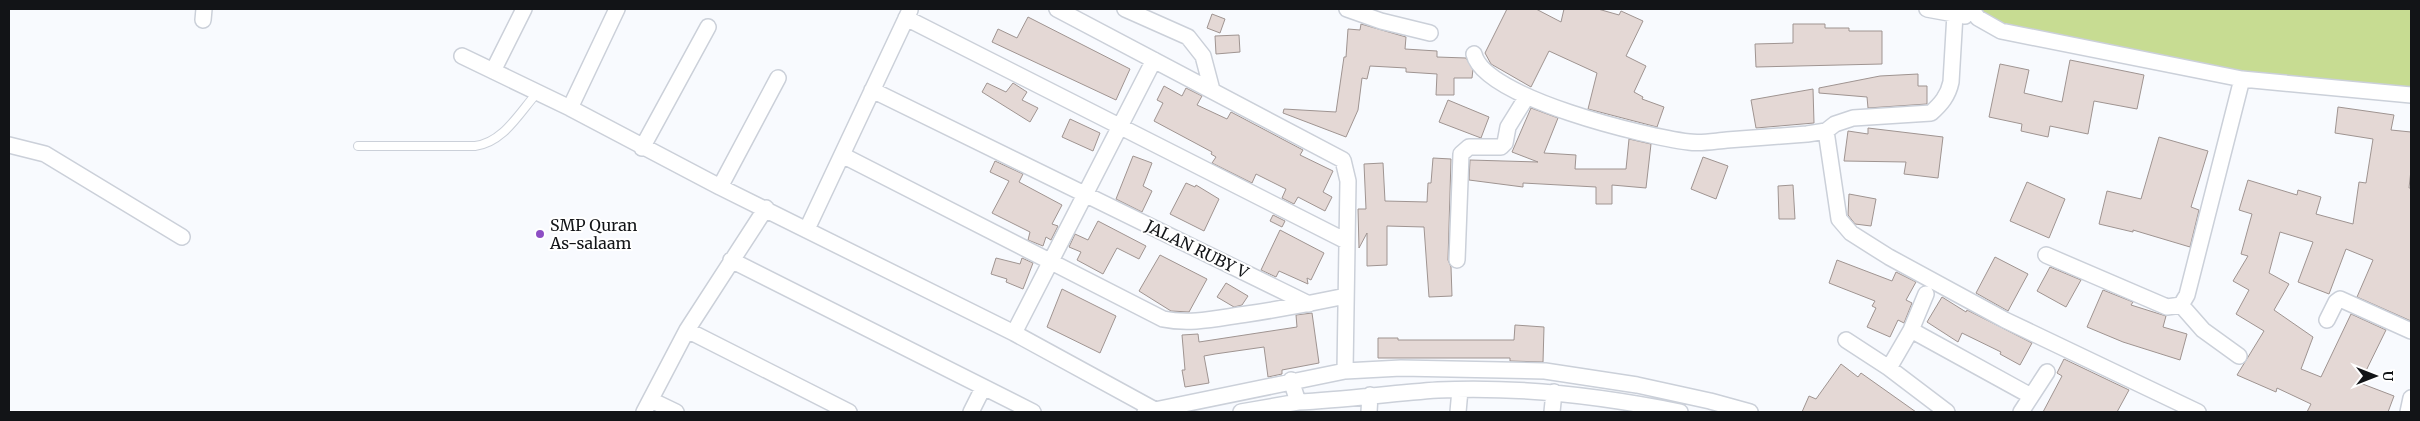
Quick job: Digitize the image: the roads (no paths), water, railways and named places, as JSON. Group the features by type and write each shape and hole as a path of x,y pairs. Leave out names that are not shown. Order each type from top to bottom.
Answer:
{"street":[{"path":"493,71 524,9"},
{"path":"570,108 616,9"},
{"path":"1057,9 1343,160 1348,171 1345,371"},
{"path":"1125,9 1188,37 1203,56 1212,90"},
{"path":"1346,9 1381,21 1430,33"},
{"path":"1927,9 1955,14 1975,13 2001,31 2242,79 2411,95"},
{"path":"807,229 908,13 1346,241"},
{"path":"1474,54 1476,62 1486,72 1526,98 1643,134 1691,143 1826,132 1835,124 1853,118 1930,113 1938,107 1949,90 1951,82 1955,14"},
{"path":"642,148 708,27"},
{"path":"462,56 570,108 642,148 1014,333 1148,411 1291,380 1345,371 1401,368 1544,371 1637,385 1750,412"},
{"path":"1014,333 1154,60"},
{"path":"720,187 778,78"},
{"path":"2181,305 2187,295 2242,79"},
{"name":"JALAN RUBY V","path":"872,90 1310,304"},
{"path":"1457,260 1461,154 1469,147 1501,147 1504,143 1508,126 1526,98"},
{"path":"1826,132 1839,219 1851,234 1889,257 2005,320 2198,412"},
{"path":"9,145 45,154 182,237"},
{"path":"842,155 1163,318 1181,322 1310,304 1346,296"},
{"path":"676,412 648,406 687,330 766,208"},
{"path":"2046,255 2166,307 2181,305"},
{"path":"731,260 1033,412"},
{"path":"1889,368 1911,330 1926,294"},
{"path":"2327,320 2336,302 2340,299 2411,331"},
{"path":"2181,305 2203,330 2239,356"},
{"path":"687,330 849,412"},
{"path":"1911,330 2031,396"},
{"path":"1846,340 1889,368 1947,412"},
{"path":"2021,412 2047,372"},
{"path":"1291,380 1298,402"},
{"path":"971,412 983,388"},
{"path":"1241,412 1298,402 1370,395 1460,390 1554,392 1640,408 1680,412"},
{"path":"1458,412 1460,390"},
{"path":"1552,412 1554,392"},
{"path":"1368,412 1370,395"},
{"path":"2408,412 2411,398"}],"lane":[{"path":"358,146 475,146 489,143 498,138 537,93"}],"place":[{"name":"SMP Quran As-salaam","path":"540,234"}]}
